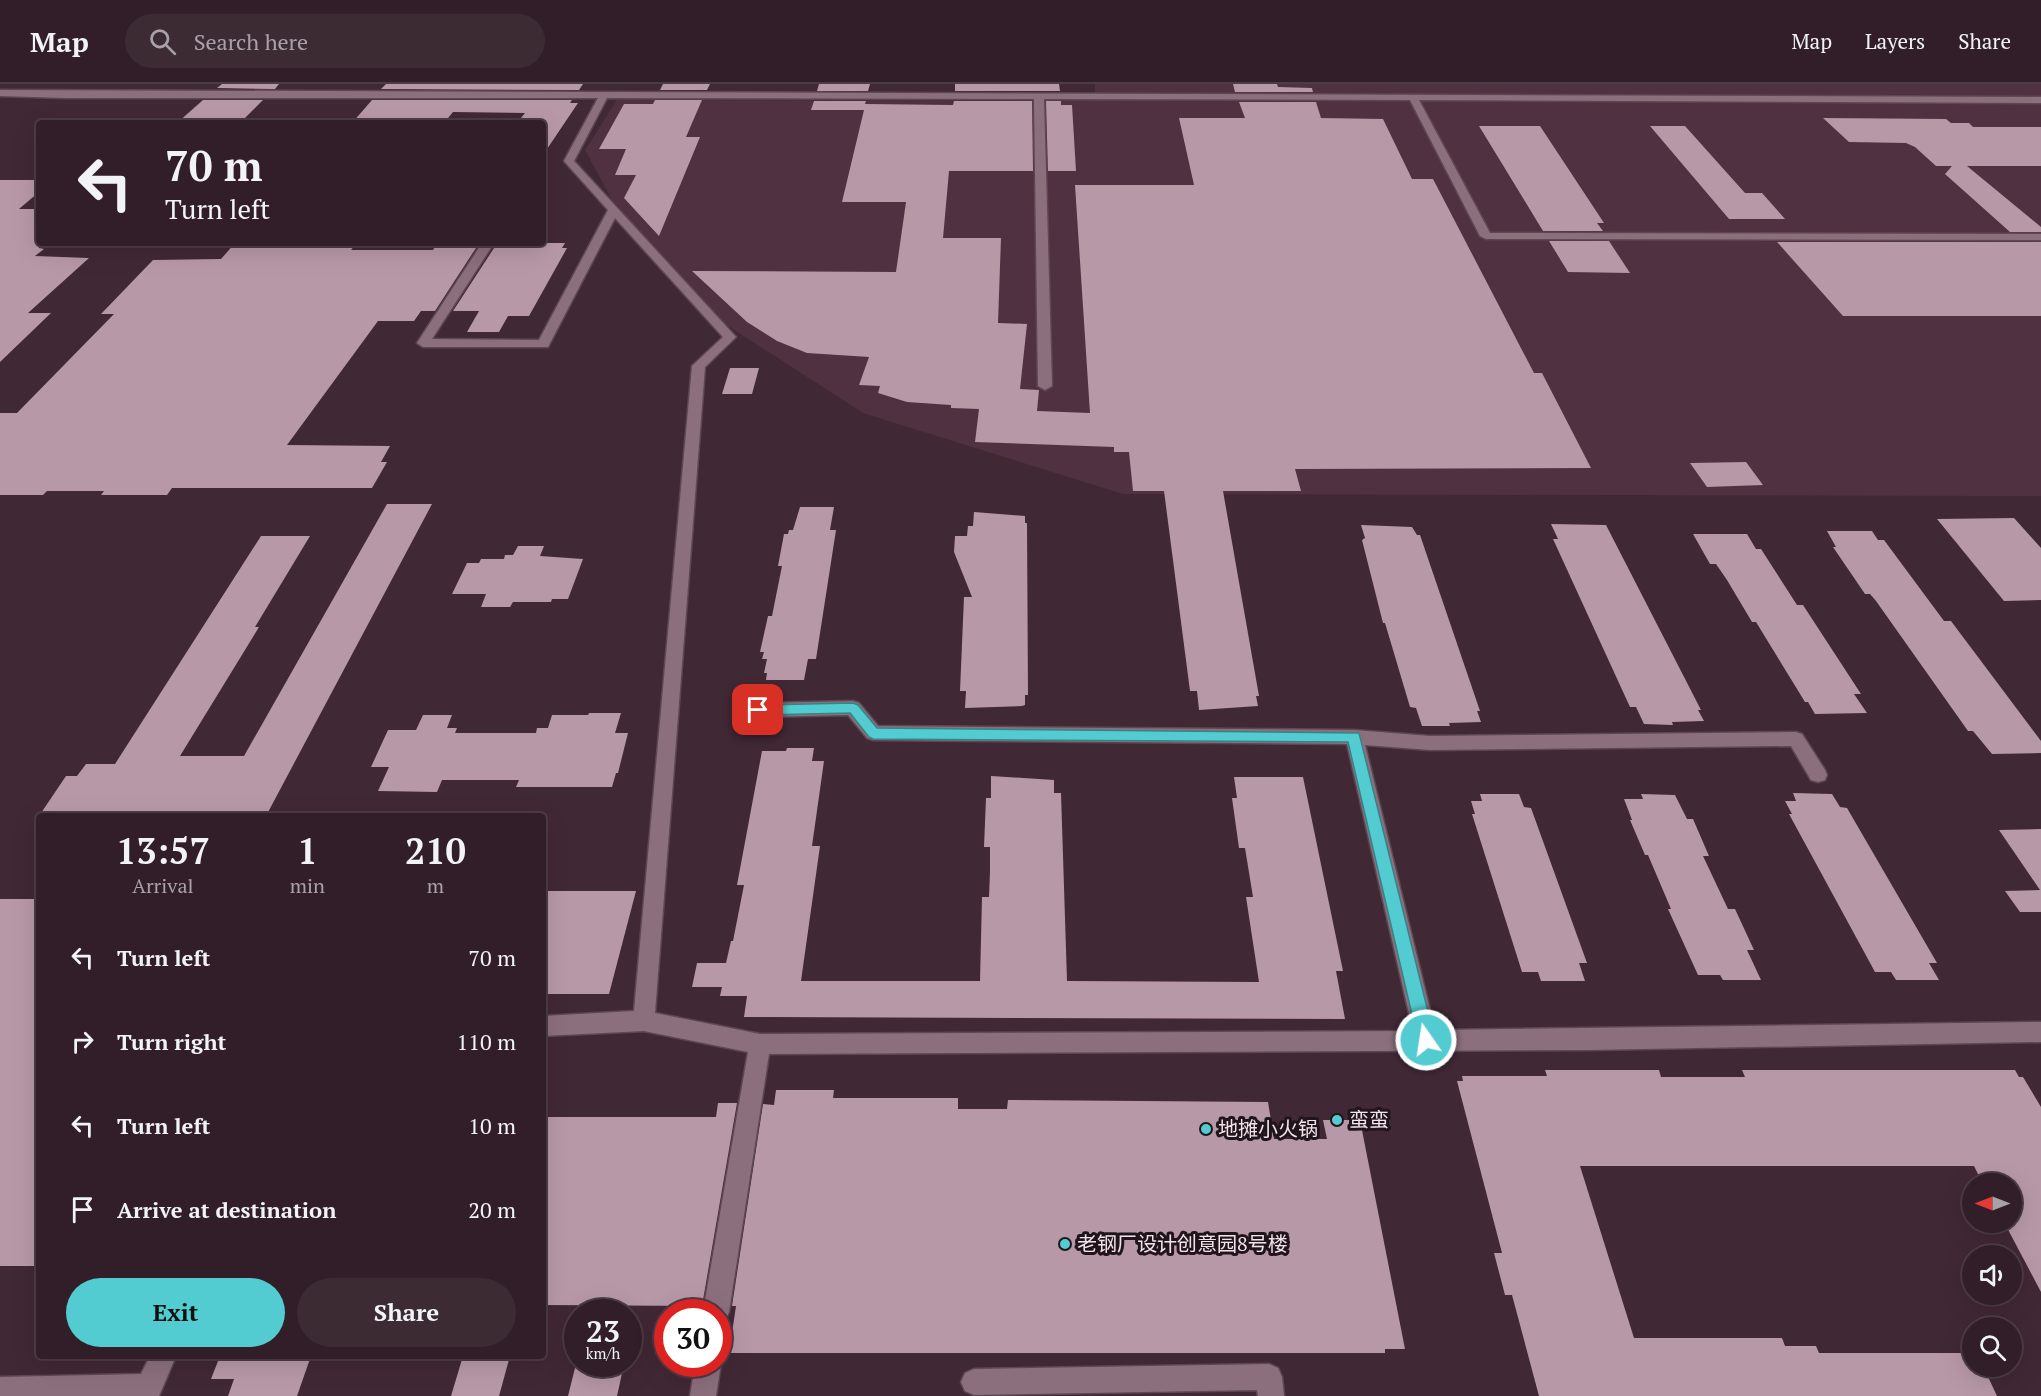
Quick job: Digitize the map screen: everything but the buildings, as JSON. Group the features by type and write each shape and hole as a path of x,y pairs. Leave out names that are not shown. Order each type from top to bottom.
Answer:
{"street":[{"path":"629,95 636,84"},
{"path":"2031,91 2041,99"},
{"path":"0,93 66,95 2041,99"},
{"path":"604,95 569,161 730,337 699,366 644,1022"},
{"path":"1039,96 1045,386"},
{"path":"1413,97 1485,236 2041,237"},
{"path":"486,246 423,343 543,344 614,209"},
{"path":"758,710 853,708 873,733 1354,737 1430,743 1796,739 1818,775"},
{"path":"1354,737 1426,1040"},
{"path":"546,1026 644,1022 760,1044 1588,1040 2041,1032"},
{"path":"718,1299 760,1044"},
{"path":"0,1390 147,1392 162,1359"},
{"path":"703,1396 706,1377"},
{"path":"974,1382 1071,1388 1269,1377 1271,1396"}],"shaded area":[{"path":"1095,84 2041,84 2041,496 1123,494 863,413 725,324 617,209 585,150 617,100 1095,101"}],"place":[{"name":"蛮蛮","path":"1337,1120"},
{"name":"地摊小火锅","path":"1206,1129"},
{"name":"老钢厂设计创意园8号楼","path":"1065,1244"}],"route":[{"path":"758,710 853,708 873,733 1354,737 1426,1040"}]}
